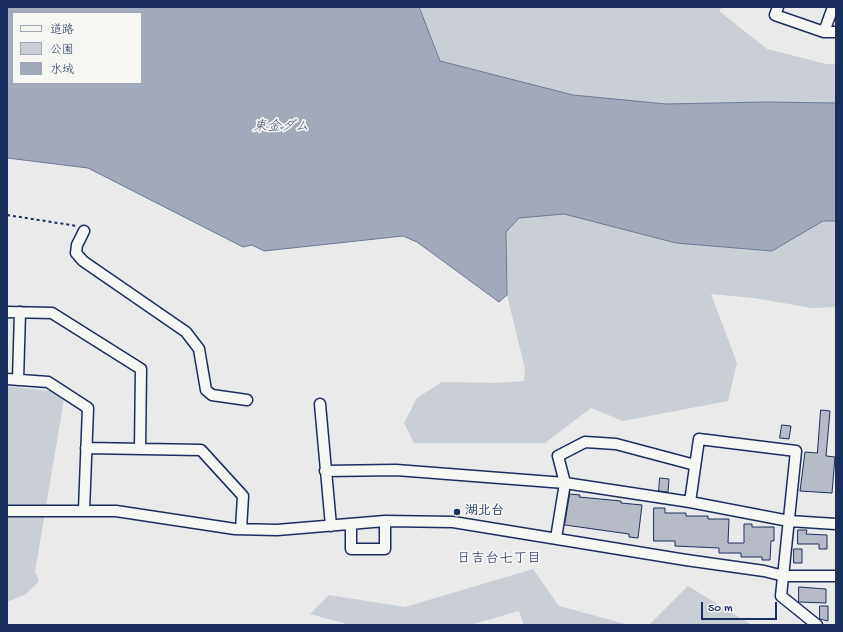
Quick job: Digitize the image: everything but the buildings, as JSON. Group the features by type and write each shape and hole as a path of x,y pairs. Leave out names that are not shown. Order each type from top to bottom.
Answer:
{"street":[{"path":"778,7 775,15 824,32 836,32"},
{"path":"824,32 833,7"},
{"path":"84,231 77,245 76,253 83,261 186,332 199,349 206,390 212,395 247,400"},
{"path":"7,312 52,313 141,369 140,449"},
{"path":"18,380 20,312"},
{"path":"7,379 48,382 88,408 84,510"},
{"path":"320,404 331,526"},
{"path":"690,502 699,439 796,451 781,596 817,625"},
{"path":"556,538 565,483 558,456 585,442 616,444 695,465"},
{"path":"86,448 201,450 243,496 241,529"},
{"path":"325,471 396,470 565,483 690,502 789,521 836,524"},
{"path":"7,511 116,511 241,529 277,530 385,521 453,522 764,571 784,576 836,576"},
{"path":"351,524 351,549 385,548 385,521"}],"path":[{"path":"7,215 74,225 84,231"}],"green space":[{"path":"419,7 722,7 719,11 767,49 826,64 836,64 836,103 765,102 666,104 573,95 440,61"},
{"path":"564,214 676,243 772,251 823,221 836,221 836,307 812,308 754,298 711,294 737,363 728,401 623,421 591,408 545,443 414,443 404,423 417,398 442,382 497,383 524,381 525,369 507,295 506,231 519,218"},
{"path":"7,386 65,393 35,572 39,581 26,594 7,602"},
{"path":"533,569 559,606 629,625 524,625 519,611 470,625 350,625 310,614 329,595 405,607"},
{"path":"688,586 752,625 649,625"}],"water":[{"name":"東金ダム","path":"7,7 419,7 440,61 573,95 666,104 765,102 836,103 836,221 823,221 772,251 676,243 564,214 519,218 506,232 507,295 499,302 417,242 403,236 264,251 252,245 243,247 88,168 7,158"}],"place":[{"name":"湖北台","path":"457,512"}],"district":[{"name":"日吉台七丁目","path":"499,560"}]}
